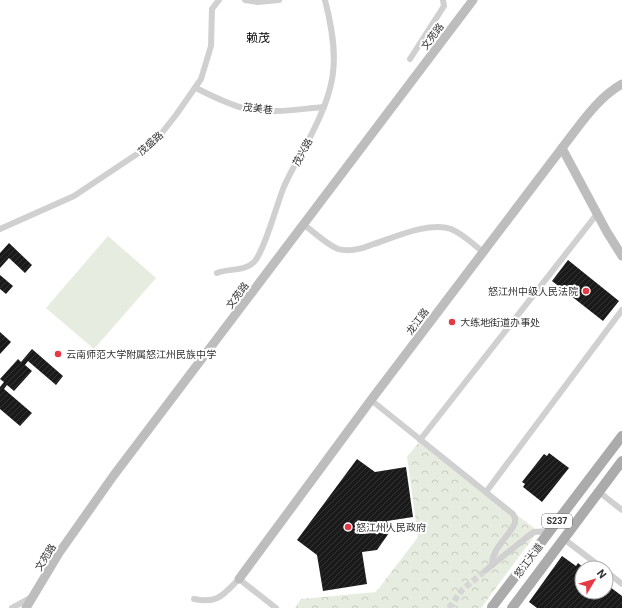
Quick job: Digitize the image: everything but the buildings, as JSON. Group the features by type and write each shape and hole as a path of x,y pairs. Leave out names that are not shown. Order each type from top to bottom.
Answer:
{"main road":[{"name":"怒江大道","path":"492,607 622,436"},
{"name":"怒江大道","path":"512,608 622,461"}],"street":[{"name":"茂盛路","path":"0,229 74,196 137,154 163,132 196,88 204,71 209,54 212,9 219,0"},
{"path":"245,0 258,2 279,0"},
{"name":"茂兴路","path":"217,273 242,268 252,264 256,259 284,188 324,107 332,85 335,60 332,31 325,0"},
{"path":"410,59 444,6 443,0"},
{"name":"文苑路","path":"26,608 59,553 114,475 472,0"},
{"name":"龙江路","path":"239,578 371,400 562,148 605,96 622,84"},
{"name":"茂美巷","path":"196,88 247,109 273,111 324,107"},
{"path":"562,148 597,214 622,256"},
{"path":"420,440 597,214"},
{"path":"303,224 333,246 340,249 349,250 366,247 408,233 440,227 461,234 484,252"},
{"path":"486,492 622,310"},
{"path":"371,400 509,510 515,518 512,529 495,551 492,558 492,565"},
{"path":"599,492 622,510"},
{"path":"486,570 534,532 550,531"},
{"path":"564,539 592,560"},
{"path":"194,599 206,602 219,598 239,578 276,608"},
{"path":"614,578 622,584"},
{"path":"12,608 34,596"}],"green space":[{"path":"108,236 156,278 94,349 46,308"},
{"path":"419,442 538,531 481,608 295,608 301,599 376,592 418,537 407,457"}],"tunnel":[{"path":"449,608 462,590 486,570"}],"place":[{"name":"怒江州中级人民法院","path":"586,291"},
{"name":"大练地街道办事处","path":"452,322"},
{"name":"云南师范大学附属怒江州民族中学","path":"58,354"},
{"name":"怒江州人民政府","path":"348,527"}],"district":[{"name":"赖茂","path":"258,38"}]}
